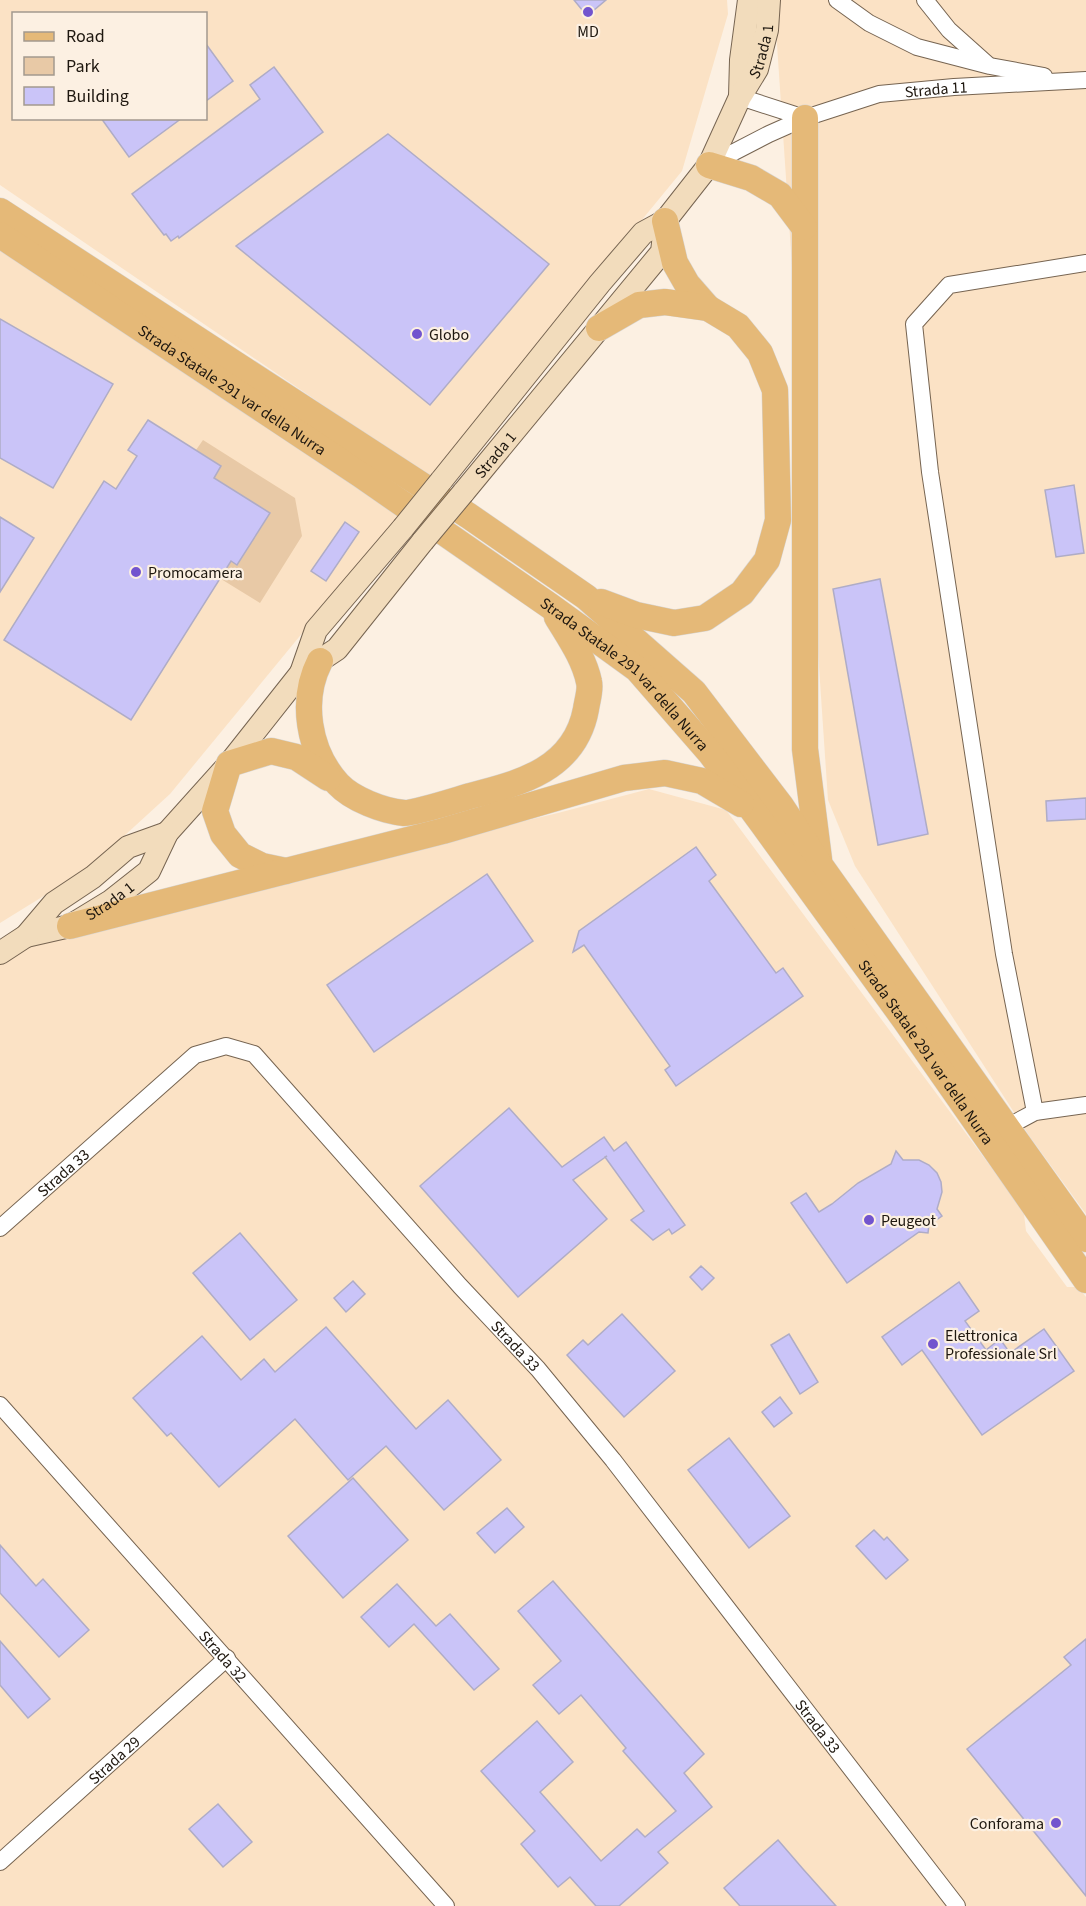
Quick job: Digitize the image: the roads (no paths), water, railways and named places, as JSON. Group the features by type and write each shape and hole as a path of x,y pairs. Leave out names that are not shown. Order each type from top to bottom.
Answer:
{"main road":[{"path":"805,118 805,748 820,865"},
{"path":"709,165 751,178 780,195 804,227"},
{"name":"Strada Statale 291 var della Nurra","path":"0,211 459,510 586,597 694,692 781,806 820,865 1086,1239"},
{"path":"586,597 636,615 674,623 705,618 742,593 767,560 778,520 776,390 760,353 738,326 708,308 687,284 675,263 665,221"},
{"name":"Strada Statale 291 var della Nurra","path":"0,235 361,475 637,669 711,754 762,823 905,1020 1086,1280"},
{"path":"599,328 639,305 665,302 708,308"},
{"path":"286,871 262,866 240,855 223,834 215,811 229,764 271,751 296,757 368,804 405,813 505,787 541,773 572,746 584,715 590,684 576,648 550,606"},
{"path":"310,667 313,674 308,715 316,752 338,785"},
{"path":"70,926 443,831 624,778 665,773 702,781 736,800 762,823"}],"street":[{"name":"Strada 1","path":"740,97 741,60 749,0"},
{"name":"Strada 1","path":"310,667 316,630 403,528 600,283 643,233 665,221 709,165 740,97 757,69 767,30 769,0"},
{"name":"Strada 11","path":"837,0 869,23 916,46 990,66 1079,80"},
{"path":"925,0 949,30 990,66"},
{"name":"Strada 11","path":"709,165 805,118 879,94 1079,80"},
{"path":"740,97 805,118"},
{"name":"Strada 1","path":"26,936 70,926 111,901 148,871 167,833 229,764 310,667 337,649 662,252 665,221"},
{"path":"1035,1112 1004,954 930,472 914,324 949,285 1086,263"},
{"name":"Strada 1","path":"0,953 26,936 54,903 93,877 128,847 167,833"},
{"name":"Strada 33","path":"0,1228 195,1055 226,1046 254,1054 459,1286 538,1369 613,1460 957,1906"},
{"path":"1006,1127 1035,1112 1086,1105"},
{"name":"Strada 32","path":"0,1405 446,1906"},
{"name":"Strada 29","path":"0,1862 227,1658"}],"place":[{"name":"MD","path":"588,12"},
{"name":"Globo","path":"417,334"},
{"name":"Promocamera","path":"136,572"},
{"name":"Peugeot","path":"869,1220"},
{"name":"Elettronica Professionale Srl","path":"933,1344"},
{"name":"Conforama","path":"1056,1823"}]}
